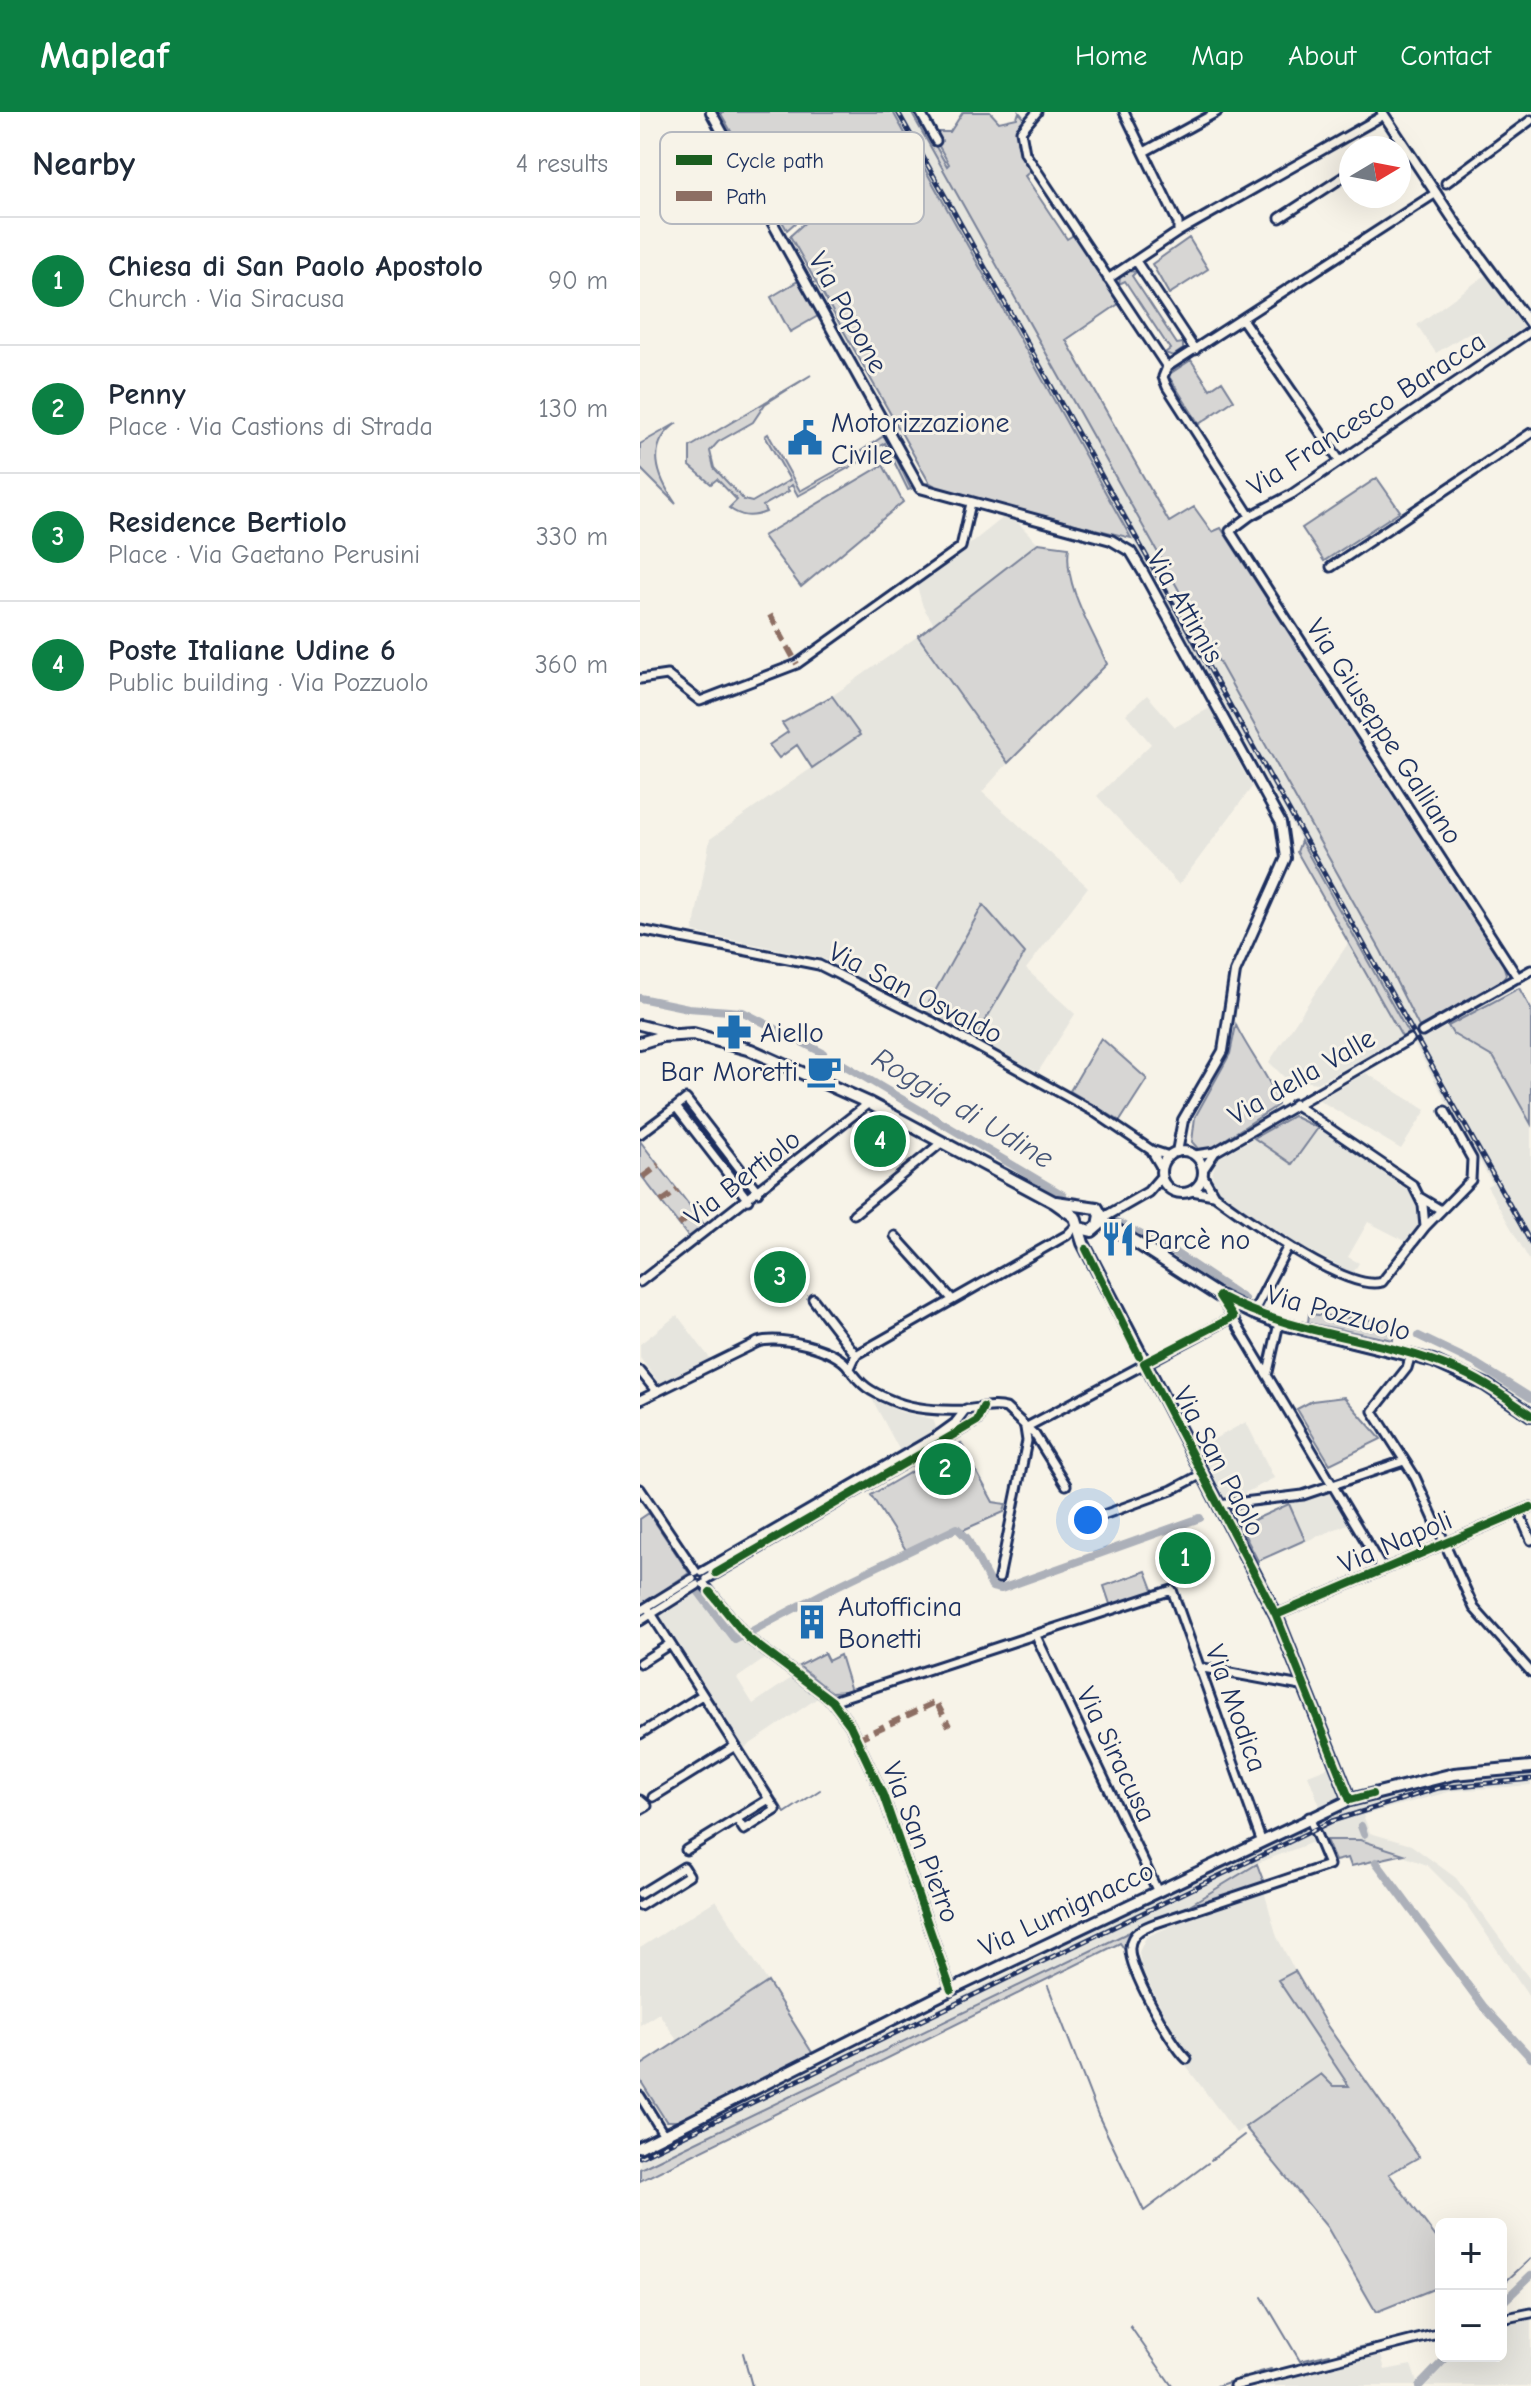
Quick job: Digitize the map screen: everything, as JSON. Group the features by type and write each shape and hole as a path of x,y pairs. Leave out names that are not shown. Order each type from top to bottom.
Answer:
{"main road":[{"path":"640,1043 677,1034 713,1037 738,1045 869,1103 1054,1202 1078,1224 1092,1231 1100,1216 1082,1206 1054,1202"},
{"path":"1078,1224 1082,1206"},
{"name":"Via Pozzuolo","path":"1100,1216 1219,1296 1253,1313 1279,1323 1411,1354 1465,1374 1531,1415"},
{"name":"Via San Paolo","path":"1078,1224 1083,1243 1276,1615 1350,1800"},
{"name":"Via Lumignacco","path":"640,2147 951,1990 1309,1817 1350,1800 1454,1774 1531,1767"}],"street":[{"name":"Via Popone","path":"711,112 722,132"},
{"path":"920,112 936,141"},
{"name":"Via Francesco Baracca","path":"1037,112 1022,128 1022,148 1167,367 1163,377 1167,387 1250,516 1280,502 1531,328"},
{"path":"1124,112 1178,223 1178,232"},
{"path":"1144,152 1217,112"},
{"path":"1108,279 1178,232 1383,114 1398,136"},
{"path":"1446,183 1531,120"},
{"path":"1411,155 1531,328"},
{"path":"1280,218 1339,180"},
{"path":"1167,367 1436,193"},
{"name":"Via Popone","path":"773,224 920,488 971,503"},
{"path":"1136,261 1195,350"},
{"path":"1242,319 1340,461"},
{"path":"1331,567 1531,433"},
{"path":"640,679 667,675 700,701 797,664 961,547 971,503"},
{"name":"Via Attimis","path":"971,503 1111,540 1131,552 1284,830 1286,858 1235,972 1223,1051 1186,1113 1177,1153"},
{"name":"Via Giuseppe Galliano","path":"1250,516 1233,526 1230,534 1518,978"},
{"name":"Via San Osvaldo","path":"640,930 819,965 933,1022 1093,1111 1151,1150 1177,1153"},
{"path":"1422,1032 1531,970"},
{"path":"640,1025 677,1034"},
{"name":"Via della Valle","path":"1195,1155 1215,1152 1410,1039"},
{"path":"640,1134 686,1099 758,1192"},
{"name":"Via Bertiolo","path":"640,1282 869,1103"},
{"path":"1294,1104 1409,1181 1421,1198 1441,1210"},
{"path":"676,1107 748,1200"},
{"path":"1100,1216 1148,1192 1169,1189 1180,1193 1192,1191 1214,1195 1288,1246 1362,1283 1376,1284 1387,1279 1425,1227 1468,1186 1473,1173 1469,1152 1445,1111"},
{"path":"854,1214 941,1143"},
{"name":"Via San Osvaldo","path":"1151,1150 1161,1172"},
{"name":"Via della Valle","path":"1203,1173 1215,1152"},
{"path":"1148,1192 1177,1153 1195,1155 1214,1195"},
{"path":"1161,1172 1169,1189"},
{"path":"1192,1191 1203,1173"},
{"path":"1421,1198 1425,1227"},
{"path":"850,1368 856,1355 1067,1235 1078,1224"},
{"path":"895,1236 952,1299"},
{"path":"1253,1313 1288,1246"},
{"path":"1219,1296 1383,1570"},
{"path":"813,1299 856,1355"},
{"path":"1025,1428 1233,1317"},
{"path":"1267,1373 1279,1323"},
{"path":"640,1400 772,1339 803,1344 850,1368 859,1383 909,1406 940,1410 1006,1408 1035,1435 1066,1485"},
{"path":"1411,1354 1407,1368 1373,1411 1404,1461 1474,1608 1531,1672"},
{"path":"640,1371 656,1391"},
{"path":"700,1578 977,1421 983,1407"},
{"path":"640,1621 646,1611 940,1434 955,1423 966,1409"},
{"path":"940,1410 945,1422 940,1434"},
{"path":"999,1578 1027,1441 1025,1428"},
{"path":"1218,1505 1303,1495 1404,1461"},
{"name":"Via San Paolo","path":"1084,1522 1172,1490 1202,1474"},
{"name":"Via San Pietro","path":"640,1489 700,1578 746,1636 832,1701 850,1725 883,1795 951,1990"},
{"name":"Via Napoli","path":"1276,1615 1531,1507"},
{"path":"1519,1512 1531,1540"},
{"name":"Via Modica","path":"1036,1636 1172,1590 1261,1840"},
{"path":"646,1611 776,1810 744,1830 737,1819"},
{"path":"832,1701 1036,1636"},
{"name":"Via Siracusa","path":"1036,1636 1158,1892"},
{"path":"640,1663 670,1644"},
{"path":"1198,1667 1306,1687"},
{"path":"640,1734 702,1695"},
{"path":"653,1797 735,1746"},
{"path":"686,1850 769,1799"},
{"path":"640,1800 647,1806 640,1810"},
{"path":"1187,2059 1162,2022 1134,1964 1130,1948 1133,1938 1156,1923 1329,1865 1309,1817"},
{"path":"640,1894 684,1867 689,1875 640,1906"},
{"path":"640,2096 664,2135"},
{"path":"1507,2318 1531,2313"},
{"path":"1234,2386 1435,2335"}],"shaded area":[{"path":"720,112 893,112 904,132 731,132"},
{"path":"893,112 911,112 922,132 904,132"},
{"path":"911,112 916,112 947,166 949,164 936,141 937,132 950,132 963,112 990,112 999,122 1017,118 1019,112 1024,118 1017,142 1032,170 1025,176 1067,239 1075,234 1120,303 1066,340 1169,522 1194,507 1212,532 1221,528 1503,964 1506,974 1502,982 1419,1027 1381,951"},
{"path":"924,135 1381,951 1425,1038 1448,1026 1453,1034 1494,1058 1531,1124 1531,1263 1487,1186 1492,1183 924,167"},
{"path":"924,167 1131,538 943,491 929,482 790,236 803,224 924,224"},
{"path":"1189,238 1208,269 1169,294 1152,264"},
{"path":"1130,271 1136,272 1132,276 1177,344 1183,343 1183,349 1173,356 1165,353 1170,349 1125,281 1119,284 1120,278"},
{"path":"1487,274 1526,327 1486,356 1470,332 1436,353 1417,325"},
{"path":"798,281 818,316 790,332 771,297"},
{"path":"1191,360 1210,389 1222,381 1234,400 1199,424 1168,375"},
{"path":"811,375 765,404 753,422 718,442 710,451 714,468 744,500 752,502 790,480 765,436 768,434 800,491 857,459 855,455 885,435 911,489 908,490 885,443 858,459 859,462 798,496 792,485 787,488 789,491 763,506 766,512 747,516 733,511 729,508 737,500 717,479 711,484 690,466 690,447"},
{"path":"677,423 661,441 657,462 676,504 640,468 640,444"},
{"path":"883,465 903,502 801,587 763,536"},
{"path":"1377,478 1400,511 1324,561 1302,528"},
{"path":"1004,517 1015,520 1038,543 934,624 923,607 917,586"},
{"path":"1038,543 1069,547 1068,562 1074,591 1107,664 1008,763 918,636"},
{"path":"918,636 1008,763 982,792 1088,887 1026,969 1075,1014 1038,1072 822,958 693,932 710,839 859,735 832,696"},
{"path":"1147,695 1175,727 1210,708 1252,787 1179,885 1097,796 1151,744 1126,714"},
{"path":"832,696 860,735 812,768 797,745 779,758 769,745 788,732 782,723"},
{"path":"1301,841 1408,1033 1402,1037 1297,852"},
{"path":"983,905 1025,953 975,1038 924,1011"},
{"path":"1349,942 1402,1037 1317,1083 1286,1079 1269,1062"},
{"path":"1519,988 1531,1009 1531,1124 1494,1058 1453,1034 1448,1026"},
{"path":"1236,1025 1273,1089 1278,1105 1212,1148 1200,1151 1192,1142 1195,1117 1230,1054"},
{"path":"1101,1038 1147,1079 1120,1121 1070,1091"},
{"path":"1366,1073 1426,1110 1401,1149 1319,1100"},
{"path":"1293,1116 1318,1128 1292,1164 1254,1138"},
{"path":"1318,1128 1408,1183 1419,1201 1422,1222 1409,1243 1368,1222 1348,1257 1359,1263 1353,1273 1285,1238 1215,1190 1211,1180 1216,1159 1254,1138 1293,1163"},
{"path":"640,1141 706,1227 690,1239 640,1174"},
{"path":"1309,1314 1394,1322 1393,1340 1308,1323"},
{"path":"677,1315 712,1361 661,1386 640,1358 640,1344"},
{"path":"1344,1397 1381,1439 1330,1464 1297,1409 1312,1401"},
{"path":"872,1399 901,1412 933,1419 937,1430 901,1453"},
{"path":"1246,1422 1274,1478 1245,1493 1246,1498 1226,1500 1199,1447"},
{"path":"961,1443 993,1502 1006,1504 1004,1512 963,1530 957,1526 906,1550 871,1495"},
{"path":"1331,1491 1350,1523 1258,1561 1239,1525 1297,1499"},
{"path":"1289,1504 1305,1540 1258,1561 1240,1526"},
{"path":"649,1513 689,1573 640,1606 640,1519"},
{"path":"1146,1571 1154,1592 1111,1607 1104,1586"},
{"path":"699,1588 736,1633 766,1658 737,1678 753,1704 793,1677 819,1697 743,1749 656,1615"},
{"path":"824,1653 828,1661 840,1655 851,1691 831,1692 799,1666"},
{"path":"1331,1766 1342,1796 1320,1806 1308,1775"},
{"path":"1531,1774 1531,1785 1452,1791 1363,1815 1370,1833 1411,1845 1456,1878 1531,1981 1531,2000 1466,1904 1427,1865 1360,1840 1316,1841 1260,1862 1178,1912 1123,1934 640,2169 640,2153 1308,1826 1360,1805 1426,1786 1468,1777"},
{"path":"1326,1840 1360,1840 1404,1854 1351,1866 1348,1858 1335,1861"},
{"path":"1257,1864 1264,1883 1178,1912"},
{"path":"1264,1891 1277,1937 1295,1971 1278,1981 1350,2086 1333,2086 1321,2075 1236,2133 1183,2062 1186,2059 1141,1967 1139,1952 1146,1937 1232,1899"},
{"path":"716,1900 768,1982 678,2042 659,2013 640,2025 640,1948"},
{"path":"1148,1923 1135,1931 1130,1957 1120,1943 640,2181 640,2169"},
{"path":"1295,1971 1326,2024 1419,2157 1389,2174 1435,2236 1435,2288 1376,2312 1327,2227 1245,2127 1321,2074 1333,2086 1349,2086 1278,1980"},
{"path":"768,1982 813,2054 679,2121 666,2121 640,2080 640,2066"},
{"path":"1531,2318 1531,2386 1425,2386 1448,2362 1507,2362 1507,2323"},
{"path":"1381,2355 1385,2370 1411,2365 1417,2382 1414,2386 1251,2386"}],"waterway":[{"name":"Roggia di Udine","path":"640,998 688,1008 743,1012 823,1053"},
{"name":"Roggia di Udine","path":"839,1062 1063,1195"},
{"name":"Roggia di Udine","path":"1117,1222 1171,1250 1244,1299"},
{"name":"Roggia di Udine","path":"1419,1336 1475,1363 1531,1398"},
{"path":"698,1591 735,1640 957,1528 967,1538 992,1587 1001,1589 1200,1518"},
{"path":"658,1615 690,1595"},
{"path":"671,1635 785,1813 820,1790"},
{"path":"1361,1826 1364,1834"},
{"path":"1376,1862 1483,2006 1531,2058"},
{"path":"1048,1986 1098,2115 1144,2211 1208,2163"},
{"path":"1211,2160 1244,2135"},
{"path":"1507,2280 1530,2259"},
{"path":"1507,2298 1531,2275"},
{"path":"1262,2297 1300,2361"},
{"path":"1130,2326 1172,2386"},
{"path":"1339,2352 1375,2344"},
{"path":"743,2353 752,2386"},
{"path":"1300,2361 1330,2354"},
{"path":"1419,2386 1442,2362"},
{"path":"1253,2374 1271,2369"},
{"path":"1217,2386 1244,2377"}],"railway":[{"path":"898,112 909,132"},
{"path":"924,158 1531,1243"},
{"path":"640,2157 1332,1821 1438,1788 1531,1779"}],"marked path":[{"path":"770,615 797,664"},
{"path":"643,1177 659,1165"},
{"path":"661,1202 678,1190"},
{"path":"679,1225 695,1212"},
{"path":"857,1739 936,1702 949,1726"}],"cycle path":[{"path":"1086,1249 1139,1356"},
{"path":"1219,1296 1233,1317 1144,1363 1276,1615 1350,1800 1372,1794"},
{"path":"1224,1298 1280,1321 1395,1349 1463,1372 1531,1415"},
{"path":"716,1573 977,1421 983,1407"},
{"path":"1276,1615 1531,1507"},
{"path":"710,1592 748,1638 832,1701 850,1725 883,1795 951,1990"}],"place":[{"name":"Motorizzazione Civile","path":"805,438"},
{"name":"Aiello","path":"734,1032"},
{"name":"Bar Moretti","path":"824,1071"},
{"name":"Poste Italiane Udine 6","path":"880,1141"},
{"name":"Parcè no","path":"1118,1239"},
{"name":"Residence Bertiolo","path":"780,1277"},
{"name":"Penny","path":"945,1469"},
{"name":"Chiesa di San Paolo Apostolo","path":"1185,1558"},
{"name":"Autofficina Bonetti","path":"812,1622"}]}
